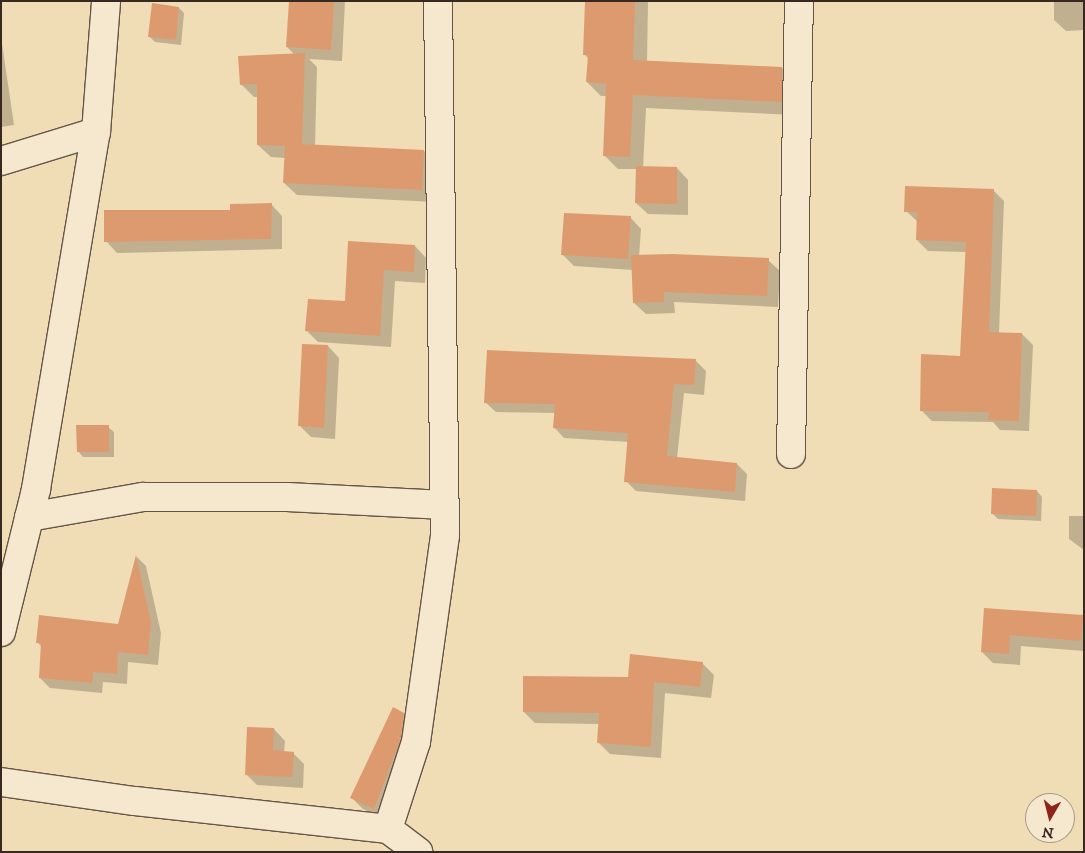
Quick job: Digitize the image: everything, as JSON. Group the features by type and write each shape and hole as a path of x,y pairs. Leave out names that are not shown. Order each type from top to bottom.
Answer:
{"street":[{"path":"1,632 29,517 96,132 106,1"},
{"path":"388,829 416,742 445,535 438,1"},
{"path":"791,454 799,1"},
{"path":"1,161 96,132"},
{"path":"29,517 143,497 287,497 445,505"},
{"path":"1,782 135,801 388,829 418,852"}],"building":[{"path":"289,1 334,1 331,50 286,47"},
{"path":"585,1 635,1 633,60 782,67 782,102 633,95 630,157 603,156 606,84 586,82 588,55 583,55"},
{"path":"152,3 179,7 176,40 148,37"},
{"path":"305,53 302,144 424,150 422,190 283,183 285,146 257,145 257,84 240,85 238,56"},
{"path":"636,166 677,167 677,204 635,203"},
{"path":"905,186 994,189 989,332 1022,333 1019,421 988,420 989,412 920,411 921,354 960,356 966,242 916,240 917,212 904,212"},
{"path":"272,203 271,239 104,242 104,210 230,210 230,204"},
{"path":"564,213 631,216 628,259 561,255"},
{"path":"348,241 415,245 414,272 384,270 380,336 305,331 308,299 345,301"},
{"path":"672,254 769,258 767,296 664,292 664,302 633,303 631,255"},
{"path":"302,344 328,345 324,428 298,426"},
{"path":"487,350 696,359 694,385 674,384 667,456 737,463 735,492 624,482 628,433 553,428 555,404 484,403"},
{"path":"76,425 109,425 109,452 77,452"},
{"path":"992,488 1037,490 1036,516 991,514"},
{"path":"136,555 151,622 148,655 118,652 117,674 93,672 92,683 39,678 41,643 36,643 39,615 118,624"},
{"path":"984,608 1083,615 1081,641 1010,635 1009,654 981,652"},
{"path":"630,654 703,662 700,687 654,682 651,747 597,743 599,713 523,712 523,676 628,677"},
{"path":"393,707 404,713 401,738 374,809 350,798"},
{"path":"247,727 274,728 273,750 294,752 292,777 245,775"}]}
